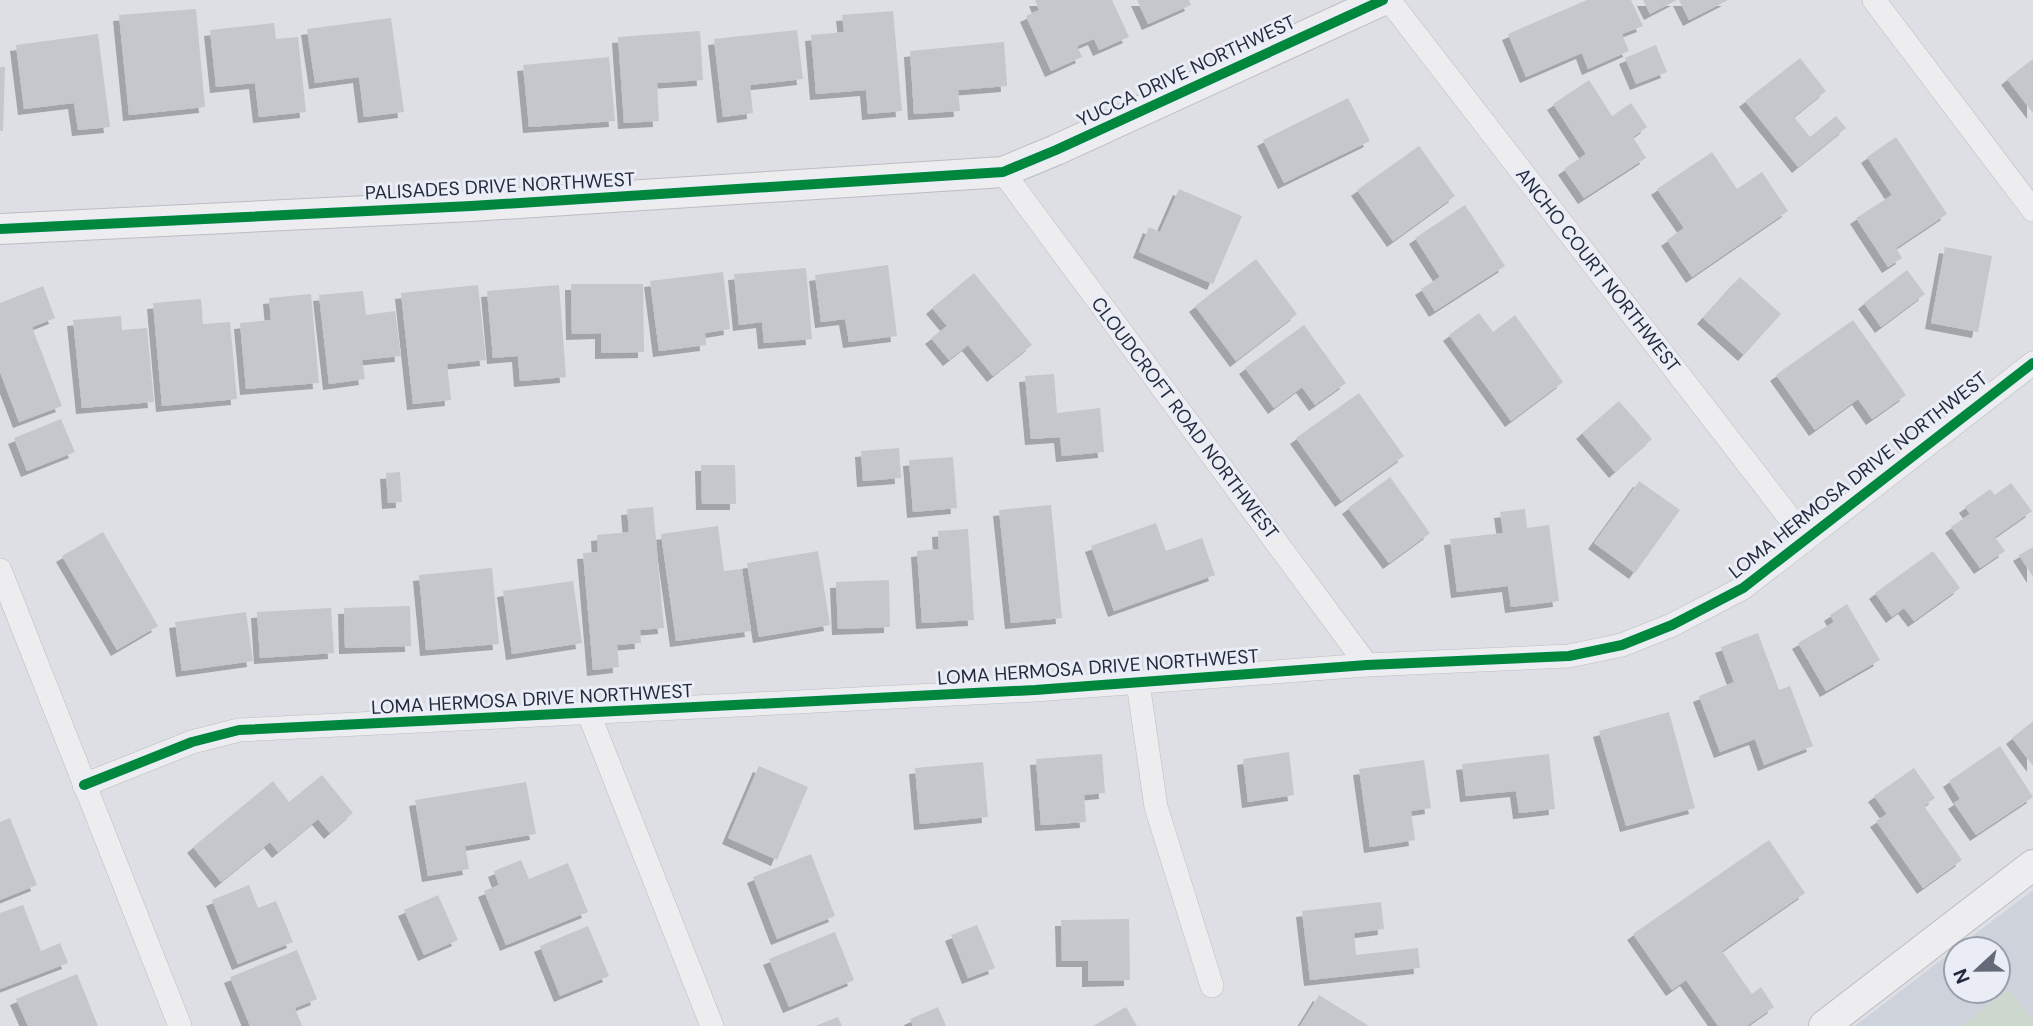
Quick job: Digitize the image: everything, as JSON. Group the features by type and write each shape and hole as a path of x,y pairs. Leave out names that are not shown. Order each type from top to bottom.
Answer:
{"street":[{"name":"YUCCA DRIVE NORTHWEST","path":"1003,172 1383,0"},
{"name":"ANCHO COURT NORTHWEST","path":"1389,0 1806,539"},
{"path":"1874,0 2033,210"},
{"name":"PALISADES DRIVE NORTHWEST","path":"0,229 457,207 1003,172"},
{"name":"CLOUDCROFT ROAD NORTHWEST","path":"1003,172 1367,665"},
{"name":"LOMA HERMOSA DRIVE NORTHWEST","path":"84,785 192,741 239,730 589,715 1138,682 1367,665 1569,656 1622,645 1672,625 1743,589 2033,363"},
{"path":"0,570 180,1026"},
{"path":"1138,682 1156,807 1212,986"},
{"path":"589,715 712,1026"},
{"path":"1824,1026 2033,865"}],"shaded area":[{"path":"2033,890 2033,1026 1855,1026 1942,960 1942,1005 2012,1005 2012,935 1974,935"},
{"path":"2012,994 2033,1021 2033,1026 1961,1026 1988,1005 2012,1005"}],"building":[{"path":"1035,0 1112,0 1129,37 1099,50 1094,39 1077,46 1082,57 1051,71 1026,16 1039,10"},
{"path":"1137,0 1189,0 1191,5 1148,24"},
{"path":"1587,0 1631,0 1643,26 1622,34 1629,51 1588,69 1582,53 1526,77 1508,34"},
{"path":"1643,0 1677,0 1650,14"},
{"path":"1679,0 1728,0 1689,20"},
{"path":"196,9 205,107 129,115 119,15"},
{"path":"893,11 902,111 868,114 866,90 816,94 811,35 844,32 842,15"},
{"path":"391,18 404,112 364,117 359,77 315,83 307,29"},
{"path":"274,23 276,39 298,37 306,112 259,117 255,83 216,87 210,30"},
{"path":"797,30 803,79 750,85 753,113 723,117 714,39"},
{"path":"700,31 703,80 657,83 659,121 624,123 618,37"},
{"path":"98,34 110,127 78,130 74,103 24,109 16,45"},
{"path":"1004,42 1007,86 958,90 960,111 914,114 910,51"},
{"path":"1656,45 1667,72 1636,84 1625,58"},
{"path":"609,57 615,121 529,127 523,65"},
{"path":"1800,58 1826,91 1794,117 1810,137 1836,116 1846,128 1798,167 1745,101"},
{"path":"2033,59 2033,113 2007,79"},
{"path":"0,67 5,67 3,131 0,131"},
{"path":"1589,80 1612,116 1631,103 1647,127 1633,137 1646,158 1584,198 1564,169 1586,154 1553,104"},
{"path":"1348,98 1370,141 1284,183 1263,140"},
{"path":"1896,137 1947,214 1896,248 1902,258 1888,267 1856,218 1892,195 1867,157"},
{"path":"1419,146 1455,196 1393,241 1357,190"},
{"path":"1712,152 1737,189 1762,172 1788,211 1692,277 1667,240 1684,228 1657,189"},
{"path":"1179,189 1242,216 1213,284 1139,252 1149,227 1160,232"},
{"path":"1465,205 1505,266 1435,311 1421,289 1440,277 1415,238"},
{"path":"1945,247 1992,256 1978,332 1931,323"},
{"path":"1256,259 1297,314 1236,361 1195,306"},
{"path":"888,265 897,336 849,342 845,319 821,322 815,275"},
{"path":"806,268 812,339 764,343 762,322 739,325 734,274"},
{"path":"1907,270 1925,294 1881,327 1864,303"},
{"path":"723,272 730,329 705,333 706,345 659,351 650,281"},
{"path":"974,273 1032,345 993,376 968,345 949,360 931,338 947,326 932,308"},
{"path":"1740,277 1781,314 1744,355 1703,318"},
{"path":"571,284 643,284 644,352 601,353 601,333 572,334"},
{"path":"478,285 486,360 447,364 451,400 413,404 401,293"},
{"path":"559,285 566,377 520,381 518,356 493,358 487,291"},
{"path":"43,286 55,318 32,327 62,406 19,422 0,372 0,303"},
{"path":"363,291 366,315 395,311 401,356 362,360 365,379 329,384 319,295"},
{"path":"311,294 319,383 246,389 240,323 271,320 269,298"},
{"path":"201,299 203,324 230,322 237,399 162,406 153,303"},
{"path":"1479,313 1493,332 1515,315 1563,382 1511,421 1449,335"},
{"path":"121,316 122,330 147,328 154,402 82,408 73,320"},
{"path":"1853,320 1906,395 1872,419 1858,399 1815,430 1776,375"},
{"path":"1304,325 1346,383 1315,405 1302,387 1274,408 1245,368"},
{"path":"1054,374 1057,413 1100,408 1104,452 1062,456 1060,437 1031,439 1025,376"},
{"path":"1359,393 1404,456 1341,501 1296,438"},
{"path":"1619,401 1652,439 1615,472 1582,433"},
{"path":"61,419 75,452 27,471 14,438"},
{"path":"899,448 901,478 863,481 861,451"},
{"path":"953,457 957,508 913,512 909,460"},
{"path":"701,465 735,465 736,504 702,504"},
{"path":"400,472 402,502 388,503 386,473"},
{"path":"1390,477 1430,533 1389,563 1348,508"},
{"path":"1639,481 1680,510 1635,573 1594,543"},
{"path":"2011,483 2032,511 1995,537 2005,551 1980,568 1951,527 1970,514 1965,507 1990,489 1995,495"},
{"path":"1051,505 1062,618 1011,623 999,510"},
{"path":"653,507 664,628 640,630 641,643 617,645 619,667 593,670 583,553 598,552 597,535 629,532 627,509"},
{"path":"1525,509 1527,528 1549,525 1559,601 1511,607 1508,586 1457,592 1450,539 1503,533 1500,512"},
{"path":"1156,523 1166,551 1202,538 1215,575 1114,611 1091,546"},
{"path":"718,526 724,571 742,569 751,631 676,641 661,534"},
{"path":"968,529 974,620 922,623 917,551 939,549 938,531"},
{"path":"103,532 158,626 117,650 62,556"},
{"path":"2033,547 2033,577 2019,555"},
{"path":"818,551 830,625 759,637 747,563"},
{"path":"1933,551 1960,588 1914,621 1904,608 1892,617 1875,593"},
{"path":"492,568 499,644 426,650 419,575"},
{"path":"889,580 890,627 838,629 836,582"},
{"path":"573,581 582,643 512,654 503,591"},
{"path":"1847,604 1880,660 1826,691 1798,643 1834,622 1830,615"},
{"path":"410,606 411,646 345,648 344,608"},
{"path":"331,608 334,653 260,658 257,612"},
{"path":"246,612 253,661 182,671 175,622"},
{"path":"1758,633 1779,690 1790,686 1813,746 1764,765 1755,739 1720,752 1699,696 1734,682 1721,647"},
{"path":"1669,712 1695,808 1626,826 1599,731"},
{"path":"2033,721 2033,766 2012,738"},
{"path":"2000,746 2033,797 1976,835 1954,803 1960,799 1949,781"},
{"path":"1289,752 1294,795 1248,802 1243,759"},
{"path":"1102,754 1105,793 1084,795 1086,822 1041,825 1036,759"},
{"path":"1549,754 1555,809 1519,813 1516,791 1466,796 1462,764"},
{"path":"1424,760 1431,808 1411,811 1415,840 1370,847 1359,769"},
{"path":"983,762 988,817 920,824 915,768"},
{"path":"759,766 808,787 777,860 728,838"},
{"path":"1914,768 1935,798 1924,806 1962,860 1923,888 1876,821 1887,814 1874,796"},
{"path":"322,775 353,813 330,833 318,819 278,852 270,842 221,882 193,847 273,781 289,802"},
{"path":"526,782 536,834 465,846 469,869 428,876 415,800"},
{"path":"10,818 37,885 0,900 0,822"},
{"path":"1769,840 1805,893 1722,951 1752,994 1761,987 1774,1007 1747,1026 1718,1026 1686,980 1672,990 1633,934"},
{"path":"811,854 835,916 777,939 753,877"},
{"path":"521,860 529,879 568,863 588,912 506,945 484,891 499,885 494,871"},
{"path":"249,885 258,908 276,901 293,942 238,964 212,900"},
{"path":"438,895 458,940 424,955 404,910"},
{"path":"1381,902 1384,929 1354,933 1356,955 1418,948 1420,968 1310,980 1302,911"},
{"path":"23,905 41,951 60,943 68,963 0,989 0,913"},
{"path":"1129,919 1130,980 1088,981 1088,961 1062,961 1061,920"},
{"path":"977,925 995,968 968,978 951,935"},
{"path":"588,926 609,976 560,996 540,946"},
{"path":"835,932 854,980 789,1007 769,959"},
{"path":"297,950 317,999 295,1008 302,1026 250,1026 230,977"},
{"path":"77,974 98,1026 28,1026 16,999"},
{"path":"1319,995 1369,1026 1300,1026"},
{"path":"938,1007 946,1026 913,1026 910,1019"},
{"path":"1126,1007 1137,1026 1093,1026"},
{"path":"838,1017 842,1026 815,1026"}],"cycle path":[{"path":"0,229 471,206 1003,172 1383,0"},
{"path":"84,785 192,742 239,730 1035,690 1367,665 1569,656 1622,645 1672,625 1743,588 2033,363"}]}
